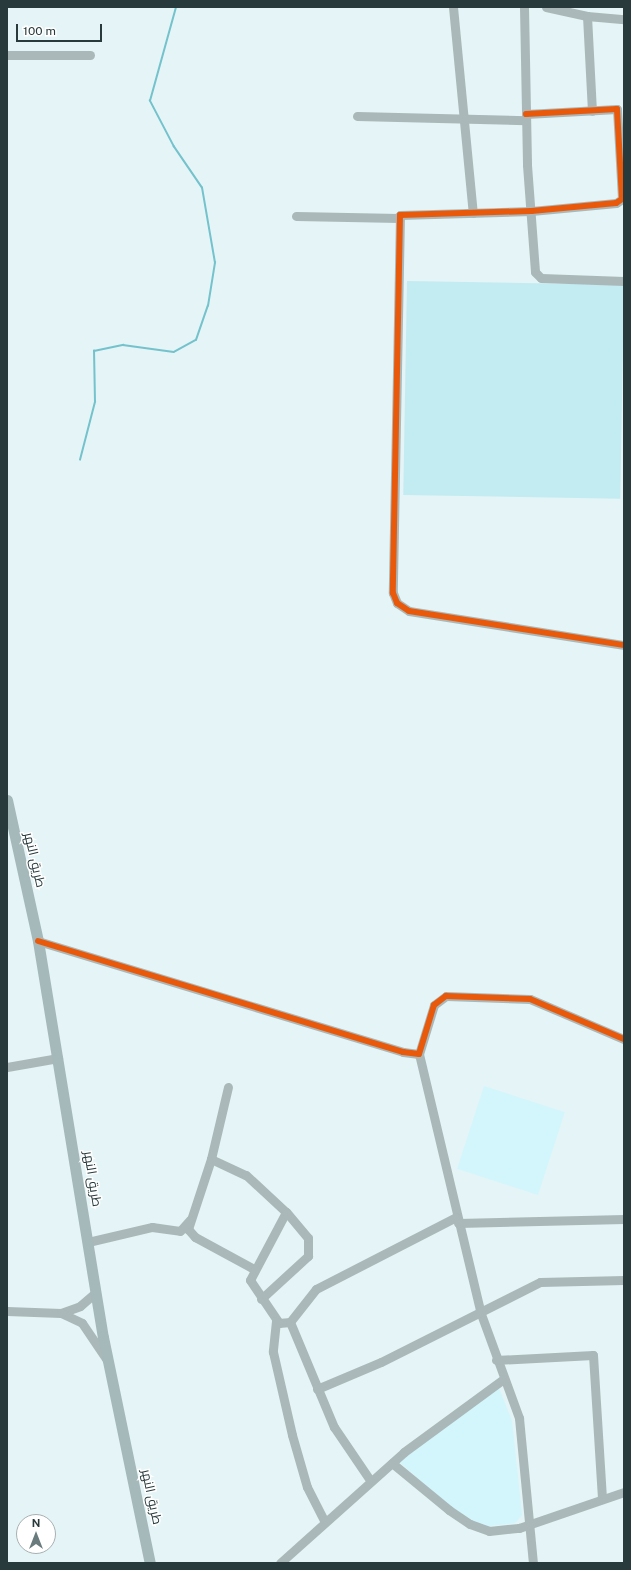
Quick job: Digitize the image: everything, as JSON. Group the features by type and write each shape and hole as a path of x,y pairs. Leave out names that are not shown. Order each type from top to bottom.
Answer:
{"main road":[{"name":"طريق النهر","path":"7,800 38,941 88,1242 95,1293 150,1563"}],"street":[{"path":"453,7 466,119 473,213"},
{"path":"524,7 526,117 533,265 537,275 624,281"},
{"path":"546,7 587,16 624,19"},
{"path":"587,16 592,111"},
{"path":"7,55 90,55"},
{"path":"296,216 398,218 406,213 531,211 620,202 622,194 617,109 526,117 466,119 357,116"},
{"path":"398,218 392,582 394,599 409,611 452,621 624,645"},
{"path":"38,941 211,996 419,1054"},
{"path":"533,1563 521,1428 502,1380 481,1314 457,1220 419,1054 432,1010 446,996 530,999 624,1039"},
{"path":"7,1067 58,1058"},
{"path":"88,1242 152,1227 180,1231 190,1220 212,1158 228,1087"},
{"path":"212,1158 243,1172 286,1212 308,1238 308,1256 260,1299"},
{"path":"286,1212 254,1269 251,1285 276,1320 282,1324 290,1322 316,1290 457,1220 624,1219"},
{"path":"190,1220 191,1234 254,1269"},
{"path":"317,1389 481,1314 545,1281 624,1280"},
{"path":"7,1311 61,1313 80,1306 95,1293"},
{"path":"61,1313 82,1323 109,1363"},
{"path":"276,1320 273,1352 292,1435 307,1487 325,1522"},
{"path":"290,1322 334,1427 370,1480"},
{"path":"496,1360 593,1355 602,1499"},
{"path":"280,1563 370,1480 502,1380"},
{"path":"392,1463 470,1524 502,1531 529,1525 624,1492"}],"shaded area":[{"path":"407,281 624,285 620,499 403,495"},
{"path":"484,1086 565,1112 538,1195 457,1169"},
{"path":"499,1388 512,1421 522,1515 515,1523 483,1527 449,1505 399,1462"}],"waterway":[{"path":"80,460 95,402 94,351 123,345 174,352 196,340 208,306 215,263 202,188 174,147 150,101 176,7"}],"cycle path":[{"path":"526,114 617,109 622,199 616,203 531,211 400,215 393,593 397,603 409,611 624,645"},
{"path":"38,941 403,1052 419,1054 434,1005 446,996 530,999 624,1039"}]}
